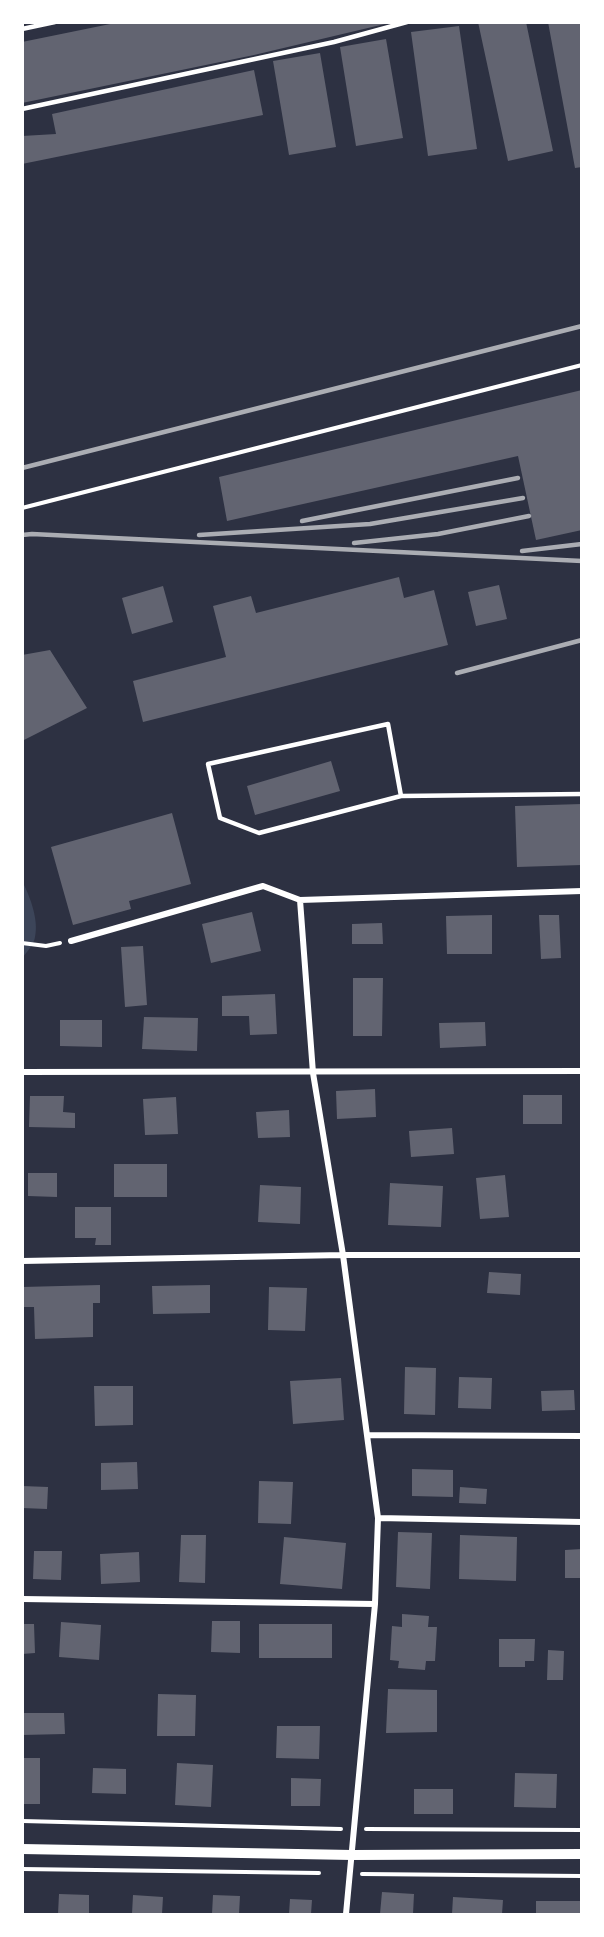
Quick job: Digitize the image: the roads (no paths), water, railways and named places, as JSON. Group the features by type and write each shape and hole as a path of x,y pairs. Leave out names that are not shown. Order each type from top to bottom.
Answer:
{"street":[{"path":"71,941 263,886 300,900 582,891"},
{"path":"300,900 313,1073 342,1255 378,1518 375,1604 346,1914"},
{"path":"22,1072 582,1071"},
{"path":"22,1261 342,1255 582,1255"},
{"path":"368,1435 582,1436"},
{"path":"378,1518 582,1522"},
{"path":"22,1599 375,1604"},
{"path":"22,1849 352,1855 582,1854"}],"lane":[{"path":"22,29 55,22"},
{"path":"22,109 334,42 407,22"},
{"path":"401,796 388,724 208,764 220,818 259,832 401,796 582,794"}],"railway":[{"path":"22,468 582,326"},
{"path":"302,521 518,478"},
{"path":"199,535 370,524 523,498"},
{"path":"354,543 438,534 529,516"},
{"path":"22,535 582,561"},
{"path":"522,551 582,544"},
{"path":"457,673 582,640"}]}
